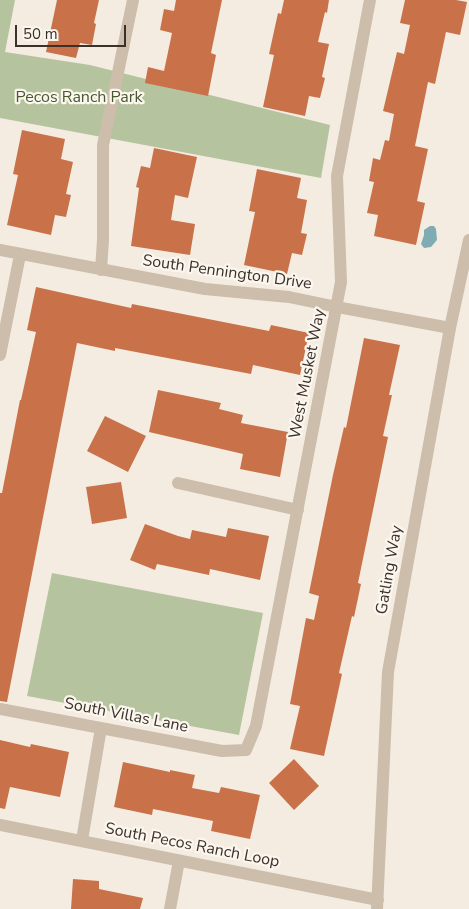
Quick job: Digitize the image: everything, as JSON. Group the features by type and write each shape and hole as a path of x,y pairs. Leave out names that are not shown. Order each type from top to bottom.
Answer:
{"street":[{"path":"101,270 103,240 103,145 133,0"},
{"name":"West Musket Way","path":"246,750 256,726 337,307 341,282 338,176 370,0"},
{"name":"Gatling Way","path":"377,904 388,672 450,328 469,240"},
{"name":"South Pennington Drive","path":"0,250 204,289 289,297 450,328"},
{"path":"0,356 20,255"},
{"path":"178,483 298,510"},
{"name":"South Villas Lane","path":"0,709 222,751 246,750"},
{"path":"82,840 101,728"},
{"name":"South Pecos Ranch Loop","path":"0,825 82,840 377,904"},
{"path":"170,909 179,861"}],"green space":[{"name":"Pecos Ranch Park","path":"0,0 15,0 5,52 90,65 330,125 321,178 0,118"},
{"path":"52,573 263,613 239,735 27,696"}],"water":[{"path":"434,226 436,229 437,240 431,247 424,248 421,244 424,230"}],"building":[{"path":"57,0 99,0 92,45 80,43 76,58 46,52"},
{"path":"176,0 222,0 211,53 216,55 208,96 145,83 148,67 164,71 172,33 160,30 164,9 174,11"},
{"path":"284,0 329,0 318,42 329,44 322,77 325,78 320,98 309,96 305,116 263,107 274,55 269,54 278,13 281,14"},
{"path":"405,0 456,0 467,2 460,35 446,32 435,84 428,82 415,146 428,149 417,201 425,203 416,245 374,236 378,215 367,213 374,182 369,181 373,158 380,160 385,140 389,141 394,114 383,111 397,52 404,54 410,25 400,23"},
{"path":"22,130 65,139 61,159 73,162 66,194 71,195 66,217 55,215 51,235 7,225 18,175 13,174"},
{"path":"154,148 197,157 188,198 175,195 171,220 195,224 190,255 131,246 139,188 136,187 141,166 150,168"},
{"path":"257,169 301,178 297,198 307,200 301,233 307,234 302,255 292,253 287,274 244,265 255,212 249,211"},
{"path":"36,287 131,308 132,304 269,331 271,325 309,333 300,375 253,365 251,374 115,348 115,351 77,343 7,702 0,701 0,493 2,493 20,400 36,332 27,330"},
{"path":"364,338 400,345 389,395 392,395 383,436 388,437 358,583 361,584 339,673 342,674 324,756 290,749 300,706 290,704 306,618 314,620 319,596 309,593"},
{"path":"158,390 221,403 219,409 243,415 241,423 288,432 280,477 240,469 243,454 149,432"},
{"path":"105,416 146,436 128,472 87,451"},
{"path":"121,482 127,518 92,524 86,487"},
{"path":"145,524 190,539 192,530 226,537 228,528 269,536 260,580 210,569 209,575 157,564 155,570 130,560"},
{"path":"0,740 30,747 31,744 69,752 60,797 10,787 5,809 0,808"},
{"path":"294,759 319,786 294,810 269,783"},
{"path":"123,762 195,775 192,788 219,793 221,787 260,795 250,839 211,831 213,821 153,809 152,815 114,807"},
{"path":"73,879 99,881 99,889 143,898 140,909 71,909"}]}
